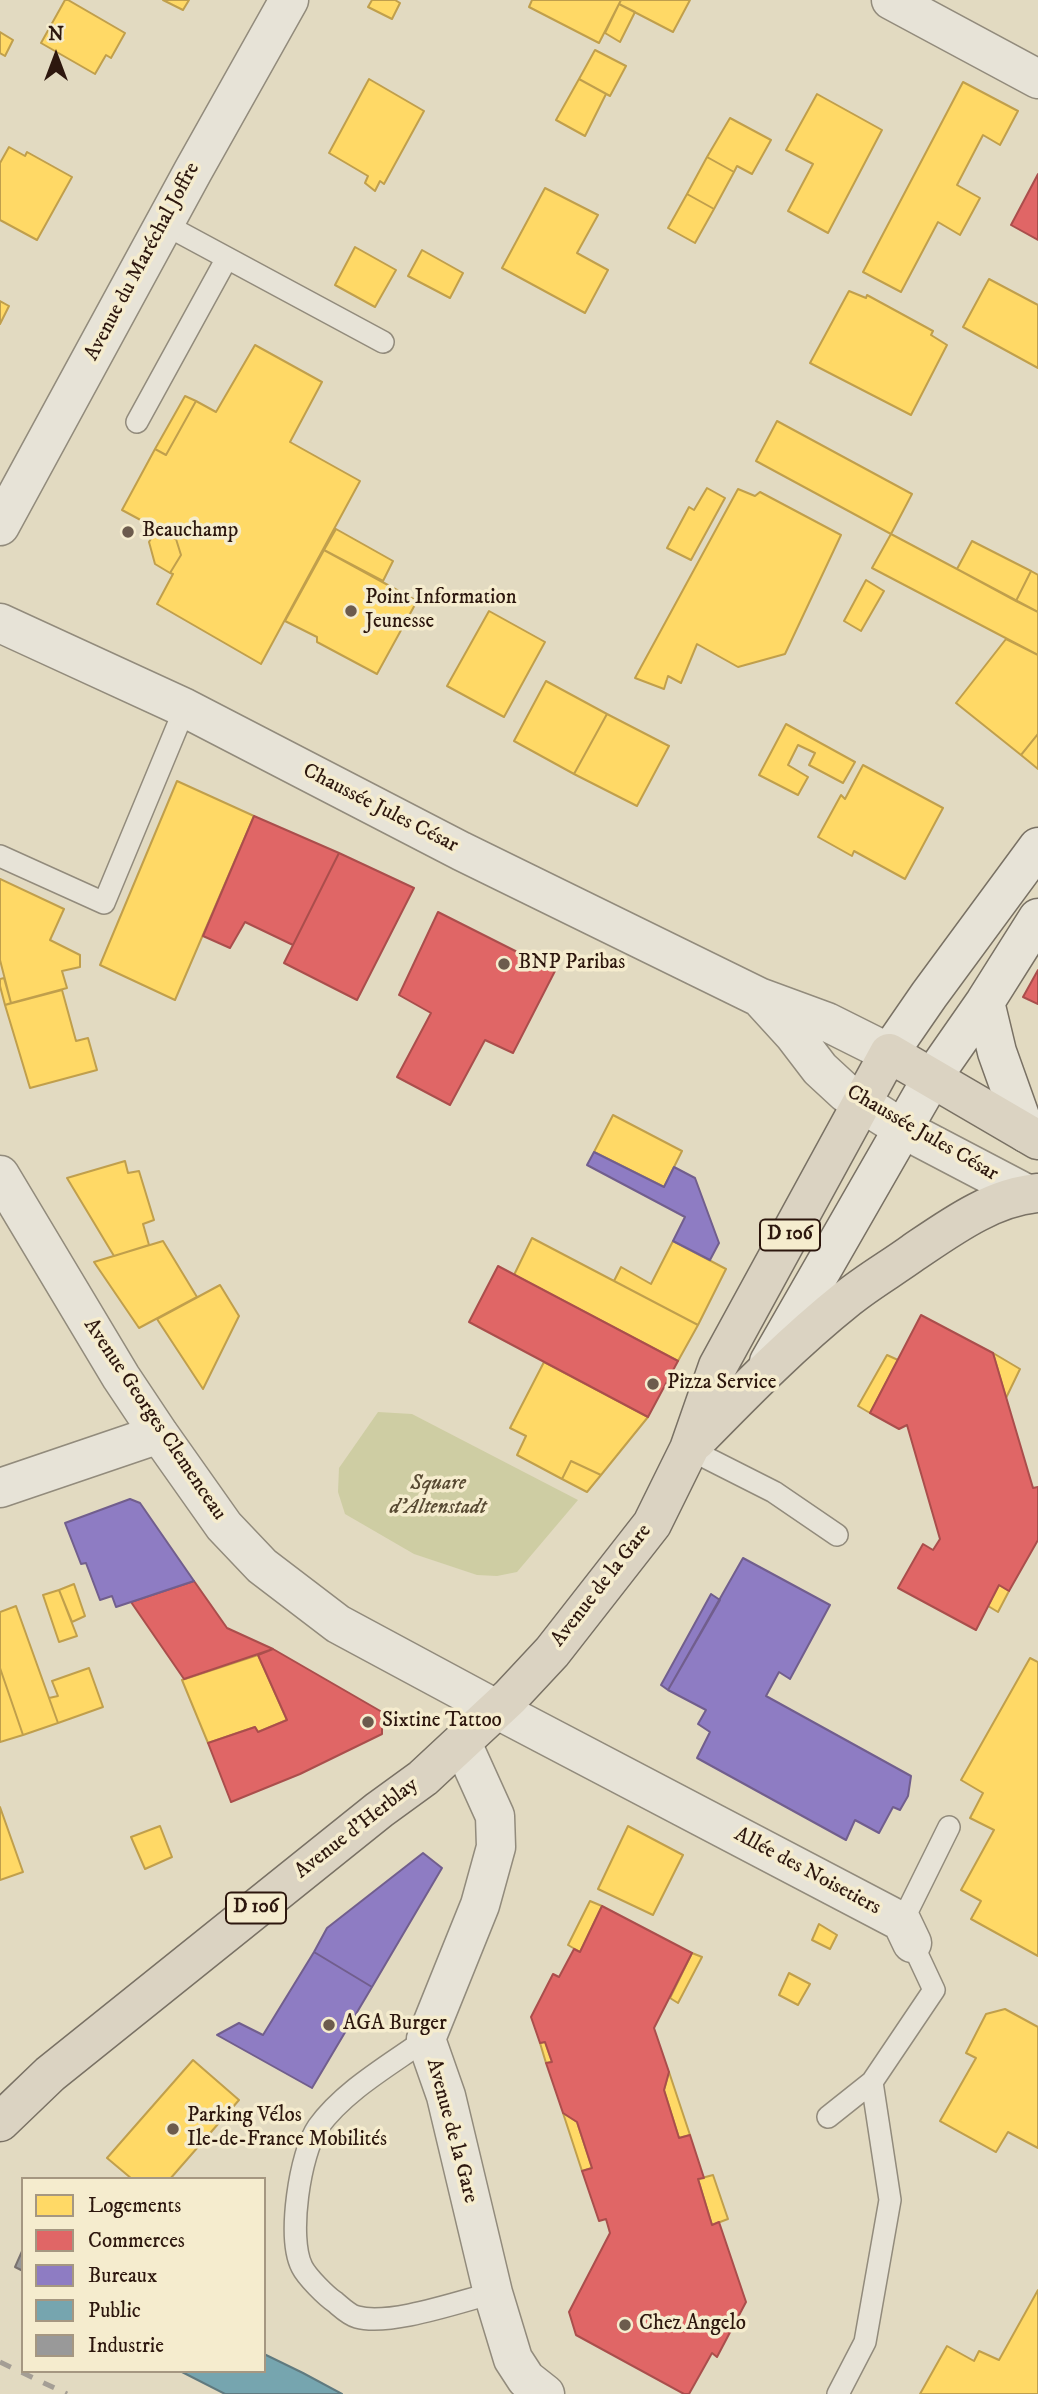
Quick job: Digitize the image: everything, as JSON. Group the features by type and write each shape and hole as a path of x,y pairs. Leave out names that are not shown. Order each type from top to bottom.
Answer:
{"main road":[{"name":"Chaussée Jules César","path":"889,1053 1032,1136"},
{"name":"Avenue de la Gare","path":"496,1709 552,1652 652,1524 689,1449 718,1366 889,1053"},
{"name":"Avenue de la Gare","path":"689,1449 765,1370 849,1297 987,1206 1033,1193"},
{"name":"Avenue d'Herblay","path":"0,2122 50,2074 379,1810 423,1778 496,1709"},
{"name":"Avenue d'Herblay","path":"0,2106 50,2074"}],"street":[{"name":"Avenue du Maréchal Joffre","path":"0,526 289,0"},
{"path":"891,0 1038,79"},
{"name":"Chaussée Jules César","path":"0,623 185,708 461,851 759,997 827,1022 889,1053"},
{"name":"D 106","path":"889,1053 1038,847"},
{"name":"D 106","path":"932,1078 985,1002 1038,918"},
{"name":"Chaussée Jules César","path":"759,997 830,1080 861,1104 903,1129 1033,1193"},
{"path":"985,1002 997,1052 1032,1136"},
{"name":"Avenue de la Gare","path":"765,1370 932,1078"},
{"name":"Avenue Georges Clemenceau","path":"1,1178 121,1377 224,1526 262,1566 338,1624 496,1709"},
{"path":"0,1488 159,1434"},
{"name":"Allée des Noisetiers","path":"496,1709 907,1932"},
{"name":"Avenue de la Gare","path":"462,1743 495,1816 496,1847 480,1905 426,2039 446,2096 493,2293 513,2359 526,2379 545,2394"}],"lane":[{"path":"164,224 383,342"},
{"path":"137,422 227,258"},
{"path":"0,856 104,903 185,708"},
{"path":"689,1449 774,1492 837,1535"},
{"path":"828,2118 872,2082 934,1990 907,1932 949,1827"},
{"path":"426,2039 345,2098 317,2128 296,2198 296,2238 302,2267 329,2298 356,2317 390,2319 493,2293"},
{"path":"838,2394 865,2342 890,2200 872,2082"}],"green space":[{"name":"Square d'Altenstadt","path":"378,1412 412,1414 578,1500 517,1572 497,1576 477,1575 414,1554 345,1514 338,1492 339,1468"}],"building: Logements":[{"path":"65,0 125,33 111,58 106,55 95,74 41,43"},
{"path":"163,0 189,0 183,10"},
{"path":"372,0 395,0 400,3 392,19 368,7"},
{"path":"532,0 621,0 599,43 529,7"},
{"path":"621,0 690,0 673,32 619,4"},
{"path":"619,4 635,12 620,42 605,33"},
{"path":"0,32 13,40 5,56 0,53"},
{"path":"595,50 626,66 610,96 579,79"},
{"path":"369,79 424,111 384,184 380,181 375,191 365,183 368,176 329,153"},
{"path":"579,79 606,94 585,136 556,120"},
{"path":"963,82 1018,111 1000,145 983,135 957,185 980,198 960,235 938,222 901,292 863,272"},
{"path":"817,94 882,130 828,233 788,211 813,164 786,150"},
{"path":"730,118 771,140 752,174 737,166 734,172 707,157"},
{"path":"9,147 25,156 27,152 72,177 37,240 0,220 0,163"},
{"path":"707,157 734,172 714,209 687,194"},
{"path":"545,188 598,215 577,253 608,270 585,313 502,268"},
{"path":"687,194 714,209 695,243 668,228"},
{"path":"355,247 396,270 375,307 335,285"},
{"path":"422,250 463,273 450,298 408,276"},
{"path":"989,279 1038,305 1038,368 963,327"},
{"path":"849,291 866,298 867,295 933,331 931,335 947,345 911,415 810,363"},
{"path":"0,301 9,306 0,324"},
{"path":"255,345 322,382 290,442 360,481 261,664 157,604 181,555 176,539 122,510 155,449 166,455 196,401 216,412"},
{"path":"185,396 196,401 166,455 155,449"},
{"path":"777,421 912,494 891,534 756,461"},
{"path":"707,488 725,498 691,560 667,548 689,507 694,510"},
{"path":"738,489 755,496 760,492 841,535 785,654 738,667 697,644 681,683 668,676 664,689 635,678"},
{"path":"157,529 176,539 181,555 170,573 155,564 149,542"},
{"path":"336,529 393,561 383,581 324,550"},
{"path":"891,534 1038,612 1038,655 872,568"},
{"path":"972,541 1031,571 1016,601 957,569"},
{"name":"Point Information Jeunesse","path":"324,550 417,601 377,674 317,642 317,637 285,621"},
{"path":"1031,571 1038,575 1038,612 1016,601"},
{"path":"866,580 884,591 861,631 844,621"},
{"path":"489,611 545,642 504,717 447,686"},
{"path":"1006,639 1038,655 1038,734 1021,755 956,703"},
{"path":"546,681 607,714 574,774 514,741"},
{"path":"607,714 669,746 637,806 574,774"},
{"path":"786,724 855,762 843,783 809,765 815,753 798,745 788,765 808,777 798,795 759,775"},
{"path":"1038,734 1038,769 1021,755"},
{"path":"863,765 943,808 905,879 854,851 852,856 818,837 841,795 845,799"},
{"path":"177,781 254,816 175,1000 100,965"},
{"path":"0,879 64,909 50,940 80,955 80,967 62,971 67,988 11,1003 0,960"},
{"path":"4,978 11,1003 5,1005 0,986 0,979"},
{"path":"62,990 76,1041 88,1038 97,1070 30,1088 5,1005"},
{"path":"613,1115 682,1151 664,1187 594,1152"},
{"path":"125,1161 128,1173 139,1171 154,1220 143,1224 149,1245 114,1256 67,1178"},
{"path":"532,1238 698,1325 678,1361 514,1275"},
{"path":"163,1241 197,1297 139,1328 94,1262"},
{"path":"673,1241 726,1269 698,1325 614,1281 621,1267 651,1284"},
{"path":"220,1285 239,1316 203,1389 157,1319"},
{"path":"993,1353 1020,1369 1006,1398"},
{"path":"887,1355 898,1360 870,1413 858,1406"},
{"path":"544,1362 648,1417 601,1475 571,1461 562,1479 517,1455 526,1436 510,1428"},
{"path":"571,1461 601,1475 587,1492 562,1479"},
{"path":"74,1584 85,1616 72,1622 59,1590"},
{"path":"999,1585 1009,1591 998,1612 988,1606"},
{"path":"59,1590 77,1636 59,1642 43,1595"},
{"path":"16,1606 58,1723 23,1735 0,1668 0,1612"},
{"path":"258,1655 287,1720 258,1732 255,1727 208,1743 182,1680"},
{"path":"1030,1658 1038,1662 1038,1956 971,1919 981,1901 961,1890 994,1830 970,1818 983,1793 961,1780"},
{"path":"0,1668 23,1735 0,1742"},
{"path":"89,1668 103,1707 58,1723 49,1698 58,1696 52,1681"},
{"path":"0,1807 23,1872 0,1880"},
{"path":"160,1826 172,1857 145,1869 131,1837"},
{"path":"628,1826 683,1855 653,1915 598,1889"},
{"path":"590,1901 602,1906 580,1952 568,1945"},
{"path":"819,1924 837,1935 830,1949 812,1940"},
{"path":"692,1953 702,1957 678,2003 670,1998"},
{"path":"789,1973 810,1984 798,2005 779,1995"},
{"path":"1005,2009 1038,2027 1038,2148 1008,2132 996,2152 940,2121 976,2058 966,2053 986,2014"},
{"path":"545,2042 552,2062 546,2063 540,2043"},
{"name":"Parking Vélos Ile-de-France Mobilités","path":"193,2060 239,2100 172,2177 130,2177 107,2158"},
{"path":"669,2072 690,2135 679,2138 664,2090"},
{"path":"563,2113 577,2122 592,2168 582,2171"},
{"path":"713,2175 728,2219 712,2225 698,2179"},
{"path":"1038,2290 1038,2394 920,2394 947,2346 974,2361 979,2351 999,2360"}],"building: Commerces":[{"path":"1038,174 1038,240 1011,225"},
{"path":"254,816 339,853 293,945 245,922 230,948 203,936"},
{"path":"339,853 414,888 357,1000 284,963"},
{"path":"438,912 555,971 513,1053 485,1040 450,1105 397,1077 431,1013 399,995"},
{"path":"1038,970 1038,1004 1023,997"},
{"path":"498,1266 678,1361 648,1417 469,1322"},
{"path":"921,1315 993,1353 1033,1488 1038,1487 1038,1540 1009,1591 999,1585 976,1630 898,1588 923,1544 933,1550 940,1539 907,1425 899,1429 870,1413"},
{"path":"194,1581 227,1628 273,1649 184,1679 131,1602"},
{"path":"273,1649 382,1712 382,1734 300,1774 231,1802 208,1743 255,1727 258,1732 287,1720 258,1655"},
{"path":"602,1906 692,1953 654,2028 669,2072 664,2090 679,2138 690,2135 704,2178 698,2179 712,2225 719,2222 746,2302 717,2357 712,2353 689,2394 684,2394 576,2335 569,2312 610,2233 606,2219 599,2221 582,2171 592,2168 577,2122 563,2113 546,2063 552,2062 545,2042 540,2043 531,2017 553,1974 559,1977 574,1949 580,1952"}],"building: Bureaux":[{"path":"594,1152 664,1187 674,1167 695,1178 719,1243 710,1260 673,1241 685,1217 587,1165"},
{"path":"130,1499 140,1503 194,1581 116,1607 112,1596 100,1600 86,1563 81,1564 65,1523"},
{"path":"743,1558 830,1605 790,1679 779,1672 766,1696 911,1776 908,1796 900,1810 893,1807 879,1833 855,1820 846,1840 697,1758 710,1732 698,1724 706,1710 668,1690"},
{"path":"711,1594 720,1600 668,1690 661,1685"},
{"path":"423,1853 442,1868 372,1987 314,1952 327,1928"},
{"path":"314,1952 372,1987 312,2088 217,2035 239,2023 263,2035"}],"building: Public":[{"path":"266,2355 342,2394 225,2394 184,2373 266,2373"}],"building: Industrie":[{"path":"21,2254 21,2270 15,2267"}],"railway":[{"path":"0,2362 21,2372"},
{"path":"23,2373 67,2394"}],"place":[{"name":"Beauchamp","path":"128,532"},
{"name":"Point Information Jeunesse","path":"351,611"},
{"name":"BNP Paribas","path":"504,964"},
{"name":"Pizza Service","path":"653,1384"},
{"name":"Sixtine Tattoo","path":"368,1722"},
{"name":"AGA Burger","path":"329,2025"},
{"name":"Parking Vélos Ile-de-France Mobilités","path":"173,2129"},
{"name":"Chez Angelo","path":"625,2325"}]}
